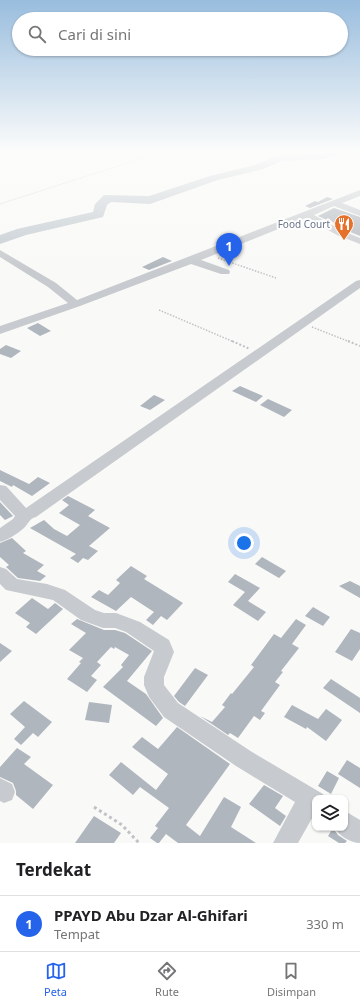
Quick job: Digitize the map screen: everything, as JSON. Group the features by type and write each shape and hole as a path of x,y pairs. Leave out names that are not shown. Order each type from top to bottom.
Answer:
{"street":[{"path":"0,330 76,304 208,254 360,193"},
{"path":"334,204 360,213"},
{"path":"306,214 360,241"},
{"path":"0,253 52,285 76,304"},
{"path":"191,260 225,272"},
{"path":"0,536 19,523 24,515 34,510 360,283"},
{"path":"0,490 24,515"},
{"path":"0,574 12,585 47,591 59,596 88,615 103,621 116,620 138,630 162,646 164,652 154,677 154,685 156,691 172,710 244,759 312,799"},
{"path":"285,843 312,802"},
{"path":"348,825 360,834"}],"path":[{"path":"0,204 36,192"},
{"path":"208,254 276,278"},
{"path":"159,310 260,353"},
{"path":"302,323 360,346"},
{"path":"94,807 122,825 139,843"}],"building":[{"path":"327,197 333,199 310,208 305,206 315,201 318,202"},
{"path":"334,208 360,217 360,236 343,229 348,227 318,216"},
{"path":"163,257 172,261 149,270 142,267"},
{"path":"38,323 51,331 40,336 27,328"},
{"path":"6,345 21,351 11,358 0,354 0,349"},
{"path":"240,386 263,396 256,402 232,391"},
{"path":"154,395 165,400 150,410 140,406"},
{"path":"268,399 292,410 284,417 260,405"},
{"path":"0,470 29,484 38,477 50,483 32,496 13,485 12,487 0,481"},
{"path":"68,496 95,510 88,516 110,528 89,546 98,551 88,560 83,558 78,563 70,558 76,554 30,528 44,520 54,529 67,536 80,525 59,513 69,505 62,500"},
{"path":"0,502 13,516 5,520 0,515"},
{"path":"12,538 26,551 23,553 44,565 37,571 46,576 40,581 18,578 6,567 9,565 0,557 0,543"},
{"path":"262,557 286,571 279,578 255,564"},
{"path":"131,566 147,576 144,579 183,603 167,620 161,616 153,625 146,620 154,612 131,597 116,611 91,597 99,590 108,595 120,583 116,580"},
{"path":"235,574 260,588 248,601 266,612 258,621 233,605 245,592 228,582"},
{"path":"350,581 360,586 360,598 339,586"},
{"path":"32,598 48,609 55,603 63,609 36,634 26,627 30,623 15,613"},
{"path":"313,607 330,617 323,626 305,616"},
{"path":"77,619 104,630 115,630 125,633 152,651 127,681 146,694 163,718 156,726 103,687 123,667 121,665 129,655 115,647 114,649 111,647 97,662 101,665 91,676 97,680 87,692 67,679 81,663 79,662 83,658 69,650 86,633 71,624"},
{"path":"296,619 306,625 292,644 299,648 281,671 283,672 275,682 280,685 261,711 265,713 260,720 254,716 238,738 230,733 228,735 200,716 212,722 225,707 222,705 231,693 232,694 254,667 251,665 274,634 281,638"},
{"path":"351,629 360,633 360,649 352,661 335,652"},
{"path":"0,643 12,651 0,662"},
{"path":"195,668 208,675 185,706 174,696"},
{"path":"331,679 360,698 360,713 323,688"},
{"path":"24,701 52,722 38,737 33,733 21,745 14,739 25,727 10,714"},
{"path":"89,702 112,705 109,723 85,720"},
{"path":"292,705 318,719 326,709 342,720 326,741 307,727 306,729 284,717"},
{"path":"177,727 230,764 186,825 200,836 224,797 241,807 231,827 256,843 178,843 166,834 159,843 150,838 158,828 155,826 169,808 140,787 133,795 109,775 121,762 156,790 168,774 132,747 142,737 158,749"},
{"path":"17,748 31,757 24,764 53,785 33,809 16,795 13,783 0,777 0,767"},
{"path":"347,760 360,768 360,788 338,774"},
{"path":"327,771 339,778 331,794 318,786"},
{"path":"264,785 283,796 275,808 286,816 280,826 249,804"},
{"path":"94,816 121,833 114,843 75,843"},
{"path":"331,831 335,831 338,835 347,841 345,843 339,843 328,836"}],"waterway":[{"path":"0,240 22,232 99,214 101,204 108,198 150,200 172,192"}],"place":[{"name":"Food Court","path":"344,241"},
{"name":"PPAYD Abu Dzar Al-Ghifari","path":"229,266"}]}
